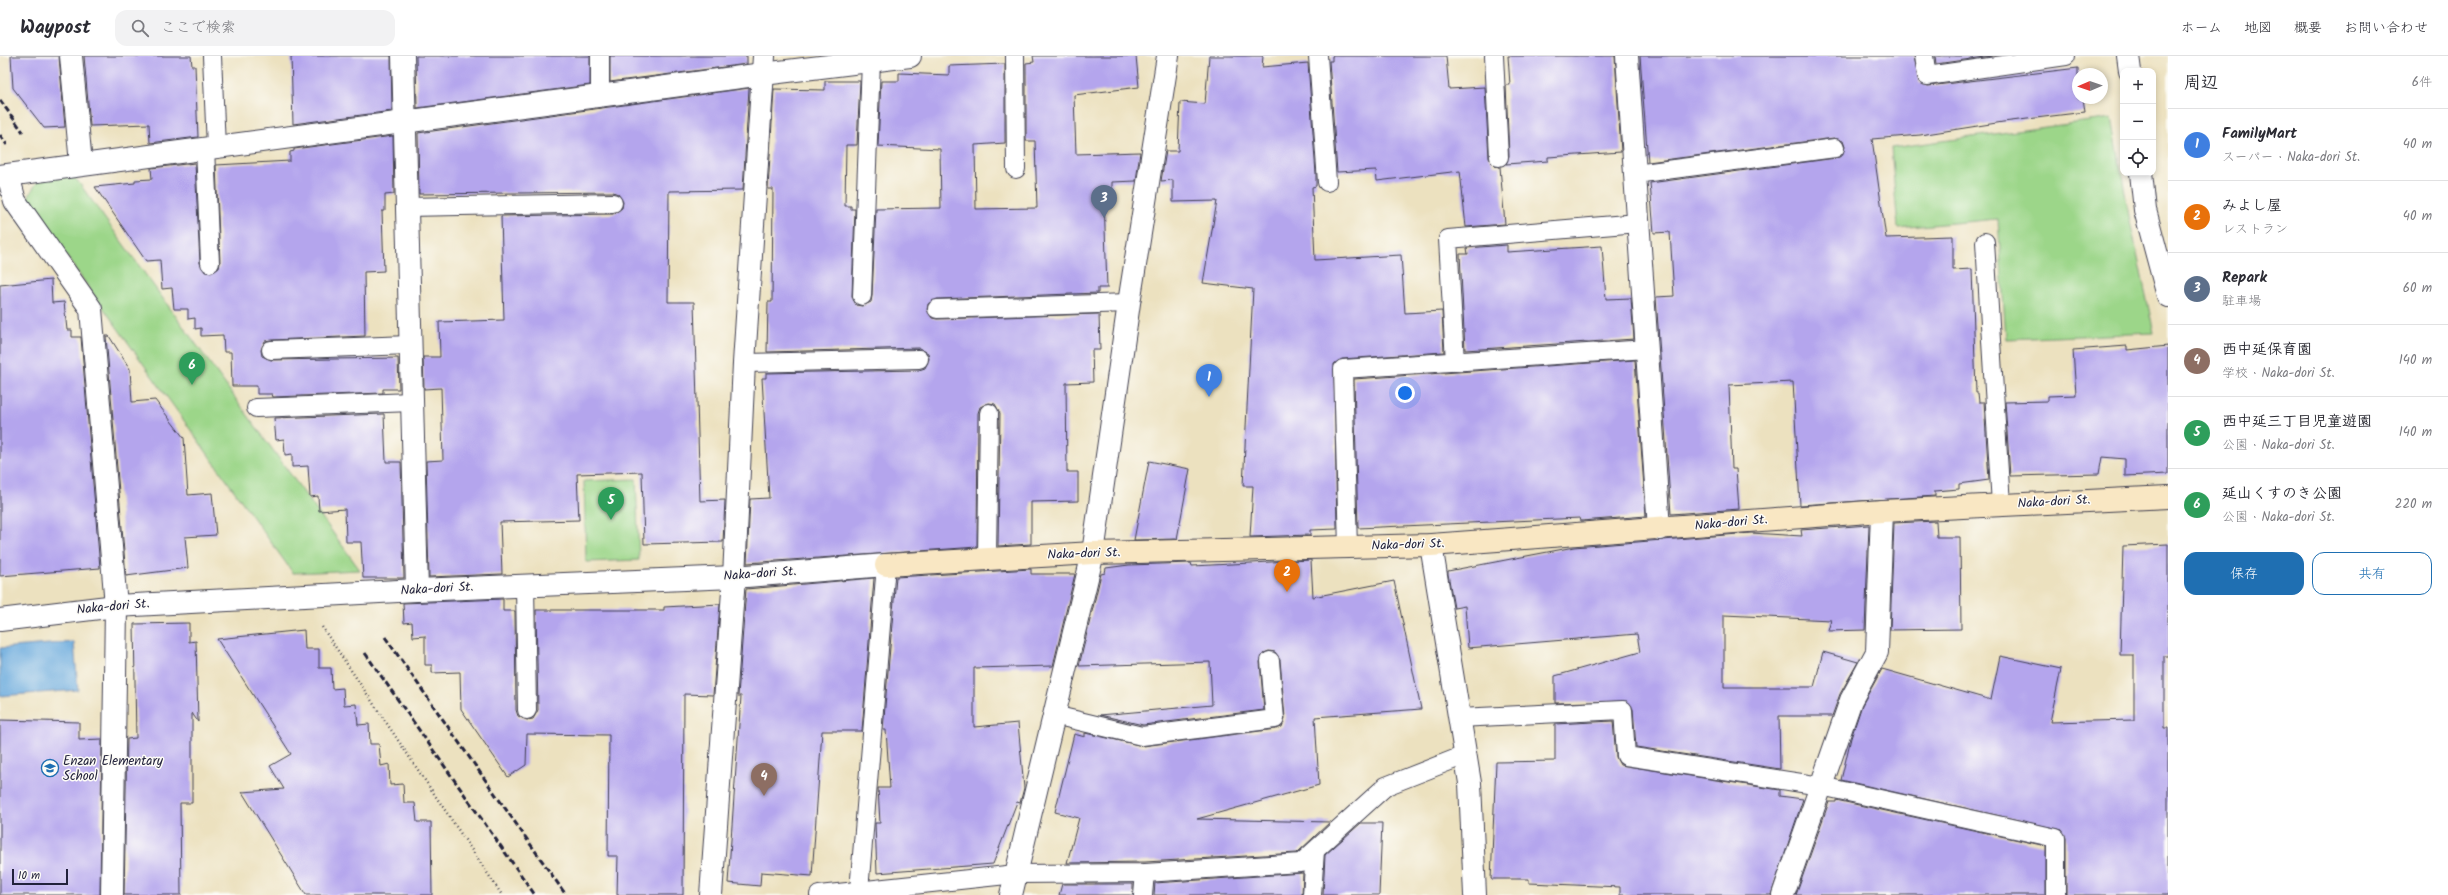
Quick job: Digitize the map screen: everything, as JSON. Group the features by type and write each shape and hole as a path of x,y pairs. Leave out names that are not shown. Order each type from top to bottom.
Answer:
{"street":[{"path":"71,56 80,164"},
{"path":"403,56 417,590"},
{"path":"112,895 116,606 90,309 15,202 4,176 80,164 600,96 763,65 871,61 910,56"},
{"path":"1014,885 1093,553 1129,303 1168,56"},
{"path":"1627,56 1659,529"},
{"path":"2128,56 2130,68"},
{"path":"711,895 734,577 744,363 763,65"},
{"path":"2141,176 2145,210 2168,296"},
{"name":"Naka-dori St.","path":"0,620 116,606 417,590 734,577 988,558 1093,553 1432,545 1882,511 2168,497"},
{"path":"1783,895 1851,700 1877,652 1882,511"},
{"path":"1432,545 1470,783 1476,895"}],"lane":[{"path":"210,263 212,56"},
{"path":"600,56 600,96"},
{"path":"1015,56 1016,169"},
{"path":"1318,56 1327,182"},
{"path":"1494,56 1499,157"},
{"path":"1924,56 1927,76 2066,56"},
{"path":"862,296 871,61"},
{"path":"1636,174 1835,148"},
{"path":"406,207 613,203"},
{"path":"1455,362 1448,239 1638,223"},
{"path":"1985,242 2002,505"},
{"path":"937,309 1129,303"},
{"path":"271,350 410,345"},
{"path":"1348,548 1343,369 1647,349"},
{"path":"744,363 919,359"},
{"path":"256,408 412,402"},
{"path":"988,558 989,413"},
{"path":"859,891 886,565"},
{"path":"525,585 527,710"},
{"path":"1054,715 1142,736 1275,719 1270,661"},
{"path":"1459,718 1623,710 1626,756 1821,786 2056,838 2056,895"},
{"path":"819,895 859,891 1014,885 1145,873 1301,863 1386,786 1465,755"},
{"path":"1312,895 1315,851"},
{"path":"1143,895 1145,873"}],"path":[{"path":"302,596 502,895"}],"green space":[{"path":"2112,118 2120,164 2120,176 2122,176 2154,333 2006,339 1998,219 1898,228 1891,148"},
{"path":"74,176 360,570 293,573 26,200 39,179"},
{"path":"636,479 639,560 586,562 584,481"}],"water":[{"path":"74,642 78,690 0,696 0,648"}],"building":[{"path":"11,56 59,56 65,127 44,128 13,88"},
{"path":"84,56 191,56 192,66 195,66 198,137 150,143 149,124 90,126"},
{"path":"291,56 391,56 392,111 293,124"},
{"path":"416,56 590,56 590,85 417,108"},
{"path":"610,56 747,56 747,64 610,82"},
{"path":"1033,56 1136,56 1139,87 1074,95 1076,154 1140,152 1136,181 1112,182 1112,197 1104,198 1107,288 1098,288 1098,293 937,299 928,304 927,310 932,318 937,319 1099,314 1100,350 1092,350 1093,382 1066,383 1067,472 1078,472 1078,501 1031,502 1031,544 998,546 1000,413 995,404 989,403 980,407 978,413 977,547 747,563 750,499 769,498 762,378 766,378 766,373 919,370 925,368 929,359 928,353 919,348 767,352 768,302 772,302 773,189 768,189 774,89 825,90 825,81 860,81 857,145 846,145 845,206 851,206 851,209 855,209 852,296 856,305 862,306 871,302 872,296 876,209 941,208 940,149 878,146 881,81 899,81 899,73 949,75 949,66 1005,64 1005,143 975,145 976,209 1037,208 1035,141 1026,141 1026,63 1034,62"},
{"path":"1209,56 1263,56 1262,67 1308,63 1316,174 1316,186 1312,187 1315,260 1401,255 1405,313 1442,311 1444,352 1342,359 1334,364 1337,529 1310,530 1310,535 1250,537 1253,486 1243,486 1253,289 1203,283 1217,201 1173,202 1173,180 1161,181 1166,151 1178,151 1180,102 1205,104"},
{"path":"1332,56 1446,56 1449,89 1485,87 1489,158 1494,166 1500,167 1505,224 1466,227 1460,171 1377,181 1376,170 1337,172 1329,61 1332,61"},
{"path":"1508,56 1615,56 1621,152 1548,157 1548,161 1506,164 1509,156 1506,85 1510,85"},
{"path":"1640,56 1914,56 1919,82 1928,86 2072,69 2072,104 2084,104 2085,112 2003,122 1920,135 1872,139 1886,238 1953,236 1953,270 1972,269 1976,393 1978,393 1979,402 1984,402 1989,480 1959,484 1959,489 1935,491 1935,496 1800,505 1793,382 1729,385 1732,469 1736,469 1739,509 1671,514 1656,297 1674,296 1670,232 1654,233 1650,183 1836,158 1842,156 1845,147 1843,141 1834,138 1648,162"},
{"path":"1935,56 1992,56 1936,64"},
{"path":"749,88 743,190 669,191 668,302 694,302 700,501 725,500 723,542 644,544 642,472 577,474 579,520 500,522 502,574 429,577 426,461 443,460 441,388 424,389 423,357 440,357 439,322 504,320 501,216 613,214 622,208 623,202 618,194 613,192 419,194 418,133"},
{"path":"393,136 394,194 385,195 385,211 382,211 384,271 364,272 365,336 271,340 265,341 261,350 262,356 271,360 398,358 399,389 383,389 383,393 273,397 272,394 257,394 257,386 232,386 231,352 224,352 223,335 201,336 201,328 195,329 195,318 188,319 188,309 174,309 172,288 162,289 160,260 146,261 95,187 135,183 135,180 152,179 151,168 195,163 200,263 205,272 211,273 219,268 220,263 216,165 290,161 290,152 294,151 294,149"},
{"path":"1507,245 1507,252 1602,246 1606,299 1631,298 1634,339 1465,350 1460,254 1468,254 1467,248"},
{"path":"51,280 52,303 64,302 67,330 72,330 72,337 81,337 100,568 0,576 0,285"},
{"path":"106,336 109,336 130,369 132,402 155,400 184,438 188,495 212,493 216,535 185,537 188,568 126,576"},
{"path":"2127,346 2127,350 2168,346 2168,474 2125,476 2125,459 2102,457 2099,474 2010,476 2005,402 2048,401 2048,396 2076,395 2073,350"},
{"path":"1635,360 1646,516 1581,521 1580,518 1358,528 1354,379"},
{"path":"384,414 386,462 401,462 404,578 363,578 361,542 346,542 345,509 319,511 318,496 310,497 308,466 292,467 292,454 285,455 284,439 276,440 274,418"},
{"path":"1149,461 1190,469 1177,539 1134,540"},
{"path":"1936,521 1937,537 1960,537 1961,629 1890,630 1894,523"},
{"path":"1869,525 1865,630 1828,631 1831,620 1724,615 1724,687 1814,687 1823,652 1858,662 1840,694 1832,716 1779,716 1780,769 1636,747 1633,709 1627,701 1555,703 1555,676 1640,652 1637,634 1468,648 1465,606 1454,608 1448,574 1448,571 1574,547 1751,533 1802,536 1801,530"},
{"path":"2168,544 2168,656 2164,656 2164,728 2168,728 2168,895 2066,895 2066,838 2062,830 1841,780 1851,738 1862,705 1882,669 1991,700 2000,656 2061,669 2050,722 2134,720 2134,655 2120,655 2123,546"},
{"path":"1311,560 1313,597 1394,581 1421,709 1315,717 1319,785 1197,819 1330,822 1297,853 1145,862 1067,863 1079,818 1055,812 1074,734 1085,737 1085,733 1143,746 1276,729 1282,727 1285,718 1280,660 1275,652 1269,651 1264,653 1260,662 1264,710 1143,725 1100,715 1212,705 1210,662 1079,666 1101,574 1105,573 1106,568 1129,565 1191,563 1192,566"},
{"path":"1031,569 1031,574 1075,574 1053,666 974,668 974,727 1018,723 1024,788 1020,803 1017,802 993,864 877,873 875,823 880,823 878,788 890,788 886,730 883,730 896,577"},
{"path":"874,578 862,731 822,731 812,876 761,872 760,886 728,883 741,696 738,696 746,589"},
{"path":"503,599 503,611 515,611 516,710 518,716 527,720 533,719 538,710 536,610 664,610 664,607 720,604 713,695 684,694 683,895 617,895 618,856 608,856 609,735 527,734 526,765 508,777 461,709 460,672 432,673 432,665 425,665 425,636 413,637 412,622 404,623 403,603"},
{"path":"189,623 189,642 196,641 198,722 192,713 192,803 180,803 181,895 124,895 127,739 136,738 134,624"},
{"path":"304,630 305,649 319,649 319,668 331,668 332,689 343,688 344,705 356,704 358,725 369,724 370,744 379,744 381,766 389,764 390,785 403,784 404,803 415,803 417,822 431,822 432,895 306,895 242,792 284,789 270,766 291,754 217,639"},
{"name":"Enzan Elementary School","path":"0,720 79,722 79,740 102,739 100,895 0,895"},
{"path":"1613,721 1616,757 1620,765 1780,790 1780,796 1803,799 1771,895 1620,895 1620,887 1529,883 1529,879 1491,879 1496,762 1555,761 1555,724"},
{"path":"1836,800 2046,846 2046,895 1796,895 1829,802 1836,802"},
{"path":"1361,823 1382,823 1379,895 1323,895 1325,855"},
{"path":"1303,873 1302,895 1154,895 1155,883"},
{"path":"1062,884 1133,884 1133,895 1059,895"}],"railway":[{"path":"0,100 23,132"},
{"path":"0,135 7,145"},
{"path":"385,637 566,895"},
{"path":"365,653 535,895"}],"place":[{"name":"Repark","path":"1104,218"},
{"name":"延山くすのき公園","path":"192,385"},
{"name":"FamilyMart","path":"1209,397"},
{"name":"西中延三丁目児童遊園","path":"611,520"},
{"name":"みよし屋","path":"1287,592"},
{"name":"Enzan Elementary School","path":"50,768"},
{"name":"西中延保育園","path":"764,796"}]}
